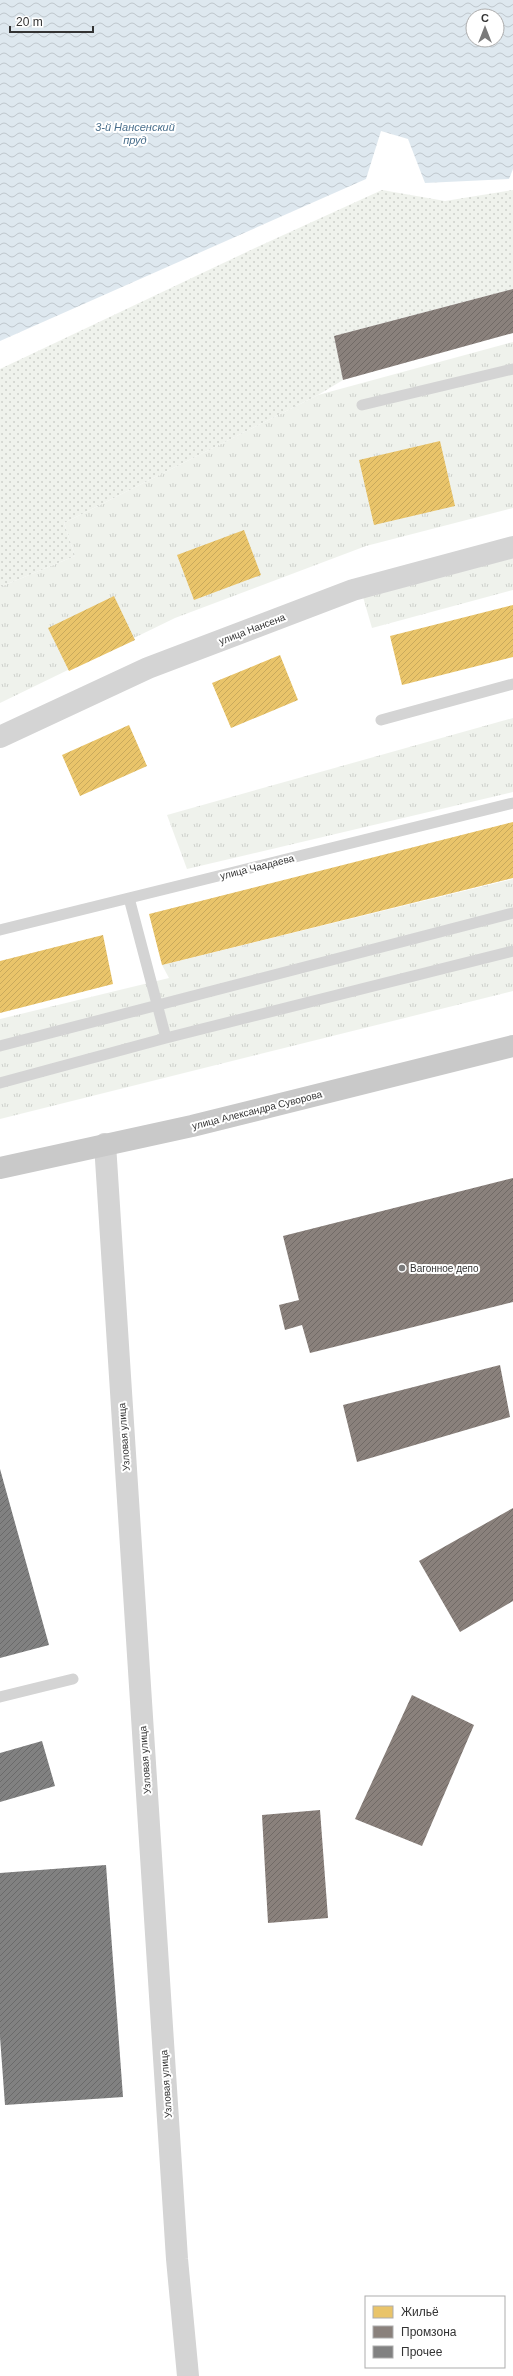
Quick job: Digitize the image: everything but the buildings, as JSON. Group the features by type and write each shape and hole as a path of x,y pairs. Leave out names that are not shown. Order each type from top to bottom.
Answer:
{"main road":[{"name":"улица Александра Суворова","path":"0,1168 192,1126 513,1046"}],"street":[{"name":"улица Нансена","path":"0,737 148,668 353,590 513,547"},
{"name":"Узловая улица","path":"105,1144 177,2259 188,2376"}],"lane":[{"path":"362,405 513,369"},
{"path":"381,720 513,684"},
{"name":"улица Чаадаева","path":"0,930 513,803"},
{"path":"128,898 166,1038"},
{"path":"0,1046 513,913"},
{"path":"0,1083 166,1038 513,951"},
{"path":"0,1697 73,1679"}],"green space":[{"path":"382,190 445,201 513,190 513,289 334,336 343,380 318,395 64,523 75,556 0,587 0,369 255,248"},
{"path":"513,342 513,508 366,546 175,618 0,703 0,587 75,556 64,523 318,395"},
{"path":"513,556 513,590 372,628 363,597"},
{"path":"513,718 513,792 187,869 167,815"},
{"path":"513,879 513,991 0,1119 0,1019 169,978 162,965"}],"water":[{"name":"3-й Нансенский пруд","path":"0,0 513,0 513,169 509,179 425,183 408,139 381,131 366,179 0,341"}],"place":[{"name":"Вагонное депо","path":"402,1268"}]}
